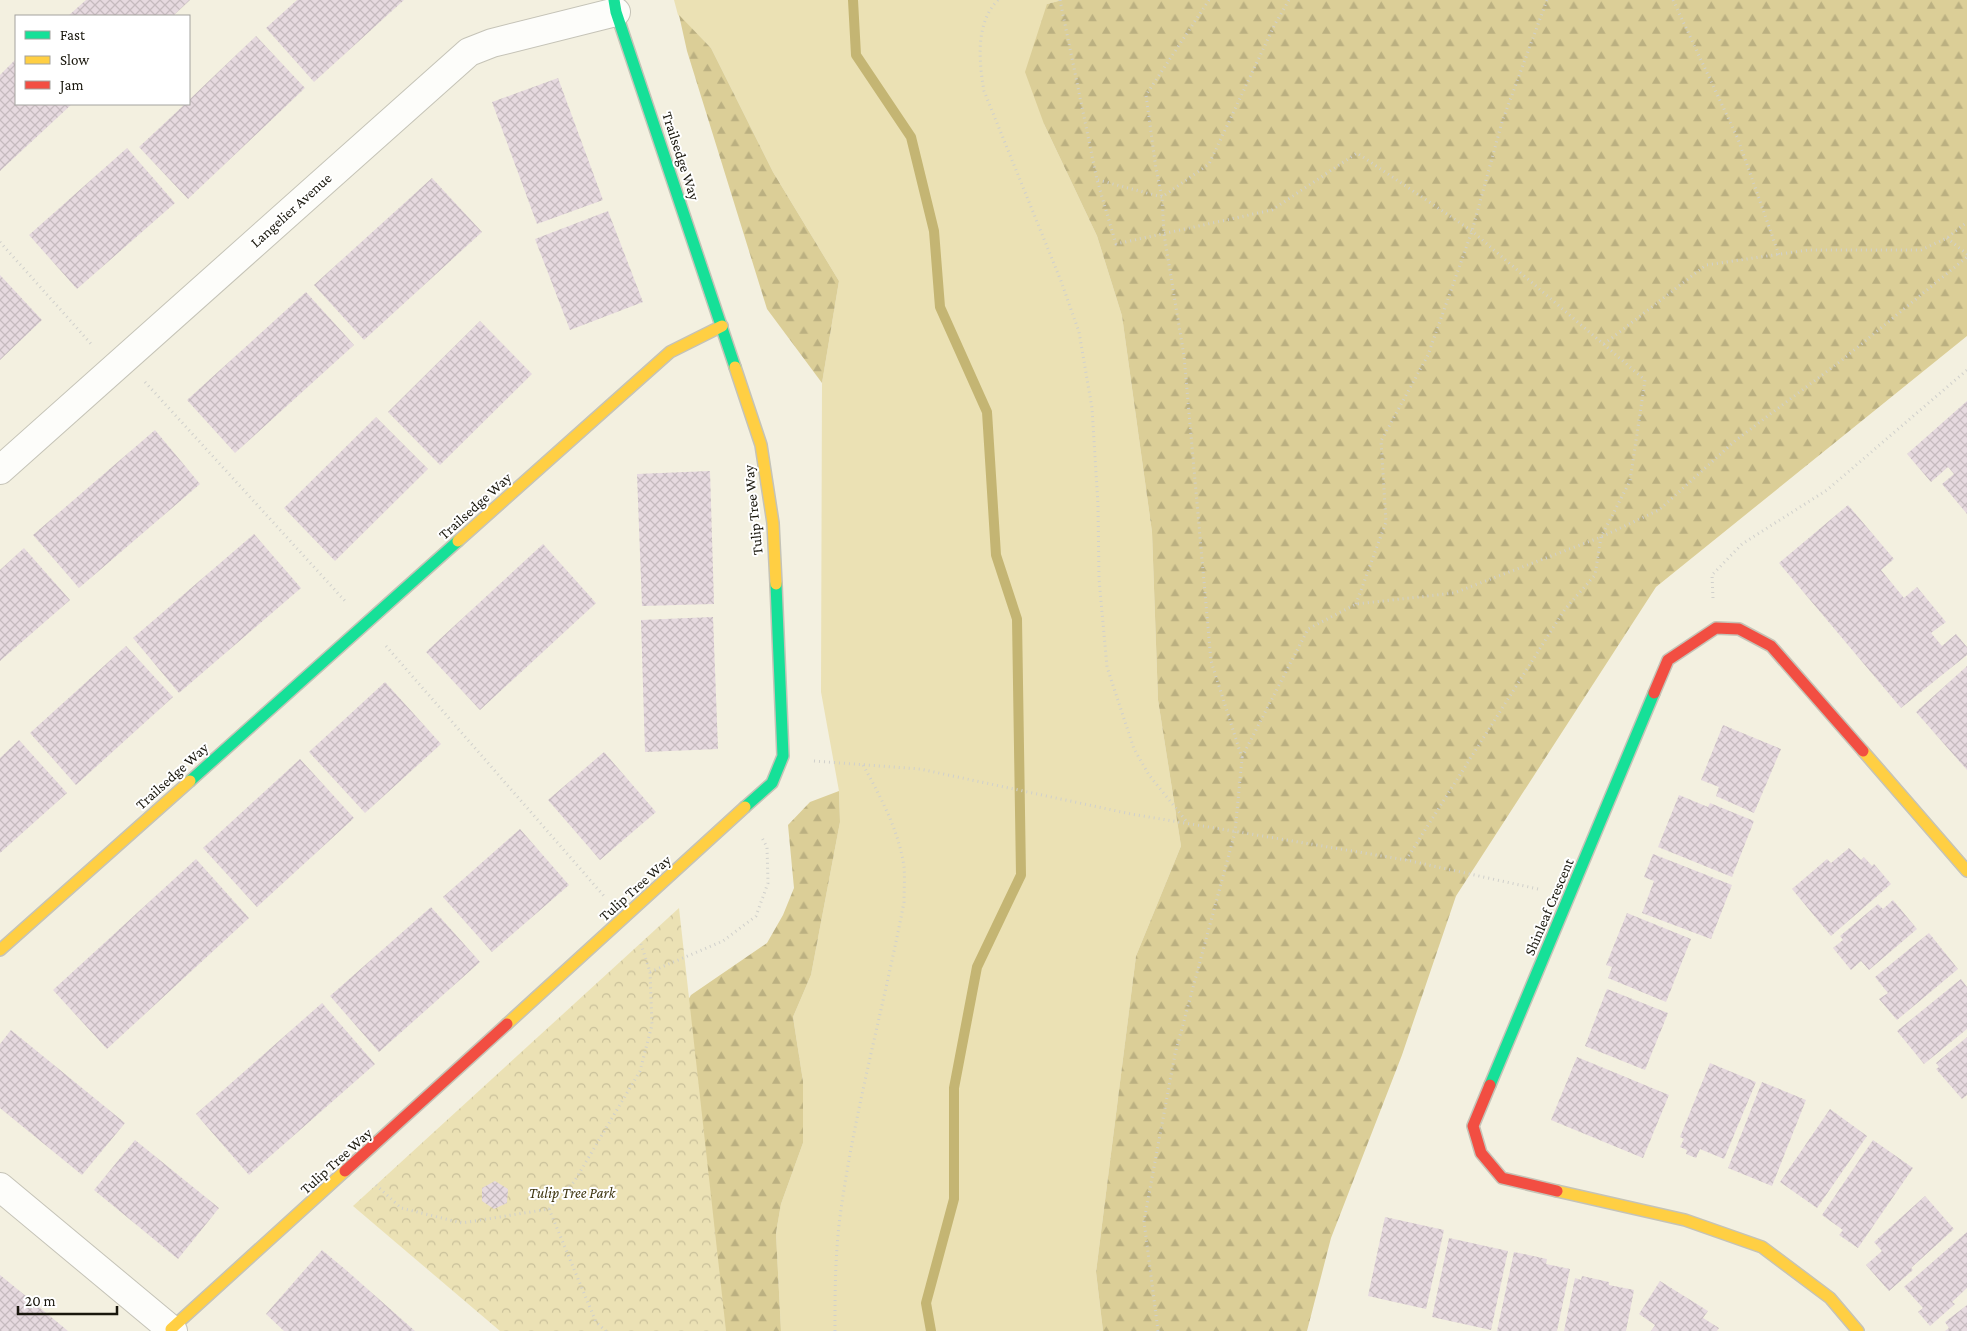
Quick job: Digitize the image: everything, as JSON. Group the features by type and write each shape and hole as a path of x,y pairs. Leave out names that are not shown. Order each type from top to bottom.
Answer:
{"street":[{"name":"Trailsedge Way","path":"0,950 670,352 722,326 615,6"},
{"name":"Langelier Avenue","path":"0,470 469,52 492,43 615,6"},
{"name":"Tulip Tree Way","path":"172,1330 772,783 783,756 772,523 761,445 722,326"},
{"path":"1716,628 1738,629 1771,646 1967,871"},
{"name":"Shinleaf Crescent","path":"1716,628 1668,660 1473,1126 1481,1153 1502,1178 1684,1220 1762,1247 1830,1298 1858,1331"},
{"path":"0,1187 172,1330"}],"path":[{"path":"998,0 982,33 979,63 984,91 1061,281 1079,332 1092,408 1098,506 1099,579 1107,667 1134,749 1149,775 1187,822"},
{"path":"1060,0 1097,180 1116,244 1272,210 1357,153 1472,231 1645,380 1630,481 1601,537 1595,575 1565,609 1406,860"},
{"path":"1210,0 1146,95 1156,169 1162,197 1164,234 1184,356 1211,661 1242,758"},
{"path":"1097,180 1162,197 1210,164 1274,24 1289,0"},
{"path":"1356,604 1386,522 1381,442 1428,355 1472,231 1502,122 1547,0"},
{"path":"1674,0 1738,139 1779,255"},
{"path":"1604,344 1706,265 1808,250 1921,250 1947,238 1967,222"},
{"path":"1158,1331 1144,1221 1176,1054 1235,832 1242,758 1308,629 1356,604 1454,593 1601,537 1659,510 1736,440 1842,360 1967,255 1947,238"},
{"path":"0,242 95,348 140,376 366,623 624,919 640,940 650,972 652,1025 640,1071 574,1182 549,1209 462,1223 401,1208 352,1167"},
{"path":"1716,628 1712,575 1742,544 1827,490 1967,370"},
{"path":"783,756 808,760 862,762 920,769 1131,814 1406,860 1570,896"},
{"path":"834,1331 835,1270 840,1218 852,1145 904,902 904,867 896,836 862,762"},
{"path":"650,972 723,941 756,916 768,883 767,847 745,807"},
{"path":"549,1209 596,1322 606,1331"}],"green space":[{"path":"674,0 1062,0 1047,4 1044,124 1097,236 1122,316 1152,532 1158,700 1181,846 1136,956 1096,1272 1103,1331 781,1331 776,1233 781,1204 803,1143 803,1081 793,1017 811,975 840,822 839,791 821,692 822,383 839,281 773,172 711,48 678,15"},
{"path":"1062,0 1967,0 1967,336 1656,587 1456,896 1402,1055 1331,1238 1307,1331 1103,1331 1096,1272 1136,956 1181,846 1158,700 1152,532 1122,316 1097,236 1044,124 1025,72 1047,4"},
{"path":"679,15 711,48 773,172 839,281 822,383 767,309 687,51"},
{"path":"839,791 840,822 811,975 793,1017 803,1081 803,1143 781,1204 776,1233 781,1331 656,1331 676,1021 691,995 767,943 783,915 794,888 788,825 810,802"},
{"name":"Tulip Tree Park","path":"679,908 726,1331 500,1331 353,1206"}],"building":[{"path":"86,0 190,0 174,15 69,15"},
{"path":"297,0 404,0 314,82 266,28"},
{"path":"256,36 305,88 188,199 139,147 184,105 190,105 190,99"},
{"path":"15,60 15,105 71,105 0,171 0,75"},
{"path":"558,78 603,200 537,224 492,102"},
{"path":"127,148 175,203 77,289 29,235"},
{"path":"432,178 482,232 364,340 314,285"},
{"path":"608,211 643,302 570,330 535,239"},
{"path":"0,275 42,320 0,360"},
{"path":"306,292 354,345 235,453 187,400"},
{"path":"480,321 532,374 440,465 388,412"},
{"path":"1967,401 1967,514 1942,484 1954,474 1948,467 1931,482 1907,454"},
{"path":"376,417 428,469 335,561 284,508"},
{"path":"155,430 200,484 79,588 33,535"},
{"path":"710,471 714,604 642,606 637,474"},
{"path":"1848,505 1894,559 1881,570 1904,598 1917,587 1946,622 1931,633 1942,646 1956,634 1967,647 1967,655 1901,708 1779,563"},
{"path":"254,534 301,588 179,693 133,638"},
{"path":"543,544 596,603 480,710 426,652"},
{"path":"24,548 70,600 0,661 0,570"},
{"path":"713,617 718,749 645,752 641,620"},
{"path":"126,646 173,697 76,785 30,733"},
{"path":"1967,666 1967,770 1916,712"},
{"path":"385,682 441,744 365,813 309,752"},
{"path":"1723,725 1781,749 1754,813 1716,796 1719,787 1701,780"},
{"path":"19,740 67,793 0,853 0,758"},
{"path":"604,752 656,812 600,860 548,800"},
{"path":"300,759 354,818 257,907 203,848"},
{"path":"1679,795 1708,807 1710,803 1754,821 1732,877 1658,847"},
{"path":"520,829 569,885 492,952 443,897"},
{"path":"1849,848 1861,860 1864,857 1872,866 1874,864 1891,884 1831,936 1792,889 1827,859 1831,863"},
{"path":"1653,854 1732,885 1711,939 1642,913 1654,881 1644,877"},
{"path":"196,859 249,918 107,1049 53,990"},
{"path":"1893,900 1917,929 1869,970 1861,961 1851,970 1833,948 1843,940 1840,936 1878,904 1883,909"},
{"path":"431,907 480,962 379,1052 330,996"},
{"path":"1627,913 1691,939 1666,1002 1608,978 1612,967 1606,965"},
{"path":"1929,933 1958,969 1897,1020 1879,999 1888,993 1875,977"},
{"path":"1961,979 1967,987 1967,1029 1924,1064 1897,1031"},
{"path":"1607,989 1668,1013 1645,1070 1585,1046"},
{"path":"322,1003 375,1064 249,1175 196,1114"},
{"path":"11,1030 125,1123 82,1175 0,1108 0,1044"},
{"path":"1967,1037 1967,1095 1962,1099 1936,1069 1939,1067 1936,1063"},
{"path":"1577,1057 1669,1095 1643,1158 1551,1120"},
{"path":"1710,1063 1756,1082 1724,1159 1700,1149 1696,1158 1686,1154 1687,1150 1680,1147 1684,1139 1680,1137"},
{"path":"1762,1082 1806,1100 1772,1186 1728,1168"},
{"path":"1830,1109 1867,1136 1817,1208 1780,1182"},
{"path":"135,1140 219,1208 178,1259 94,1190"},
{"path":"1873,1140 1913,1168 1858,1248 1839,1235 1843,1230 1822,1215"},
{"path":"495,1181 508,1189 507,1203 494,1209 482,1201 482,1188"},
{"path":"1925,1196 1954,1229 1889,1291 1866,1265 1882,1251 1874,1242"},
{"path":"1385,1217 1444,1230 1426,1309 1368,1296"},
{"path":"1967,1232 1967,1288 1952,1302 1955,1304 1930,1326 1918,1312 1923,1308 1904,1287"},
{"path":"1449,1238 1508,1251 1491,1330 1432,1317"},
{"path":"322,1250 415,1331 284,1331 266,1314"},
{"path":"1514,1252 1547,1259 1546,1264 1570,1269 1557,1331 1497,1331"},
{"path":"0,1275 27,1297 68,1331 0,1331"},
{"path":"1582,1276 1609,1282 1609,1285 1634,1290 1626,1331 1564,1331 1575,1278 1581,1280"},
{"path":"1660,1281 1708,1311 1703,1318 1719,1328 1717,1331 1651,1331 1655,1325 1639,1314"},
{"path":"1967,1305 1967,1331 1945,1331 1949,1328 1945,1322"}],"waterway":[{"path":"853,0 856,55 911,137 934,231 940,307 987,412 996,555 1017,619 1021,875 977,967 954,1088 954,1199 926,1303 931,1331"}],"traffic: fast":[{"path":"614,0 616,12 735,367"},
{"path":"190,781 458,541"},
{"path":"745,807 772,783 783,756 776,584"},
{"path":"1490,1085 1654,693"}],"traffic: slow":[{"path":"458,541 670,352 722,326"},
{"path":"735,367 761,445 773,523 776,584"},
{"path":"1863,751 1967,871"},
{"path":"0,950 190,781"},
{"path":"507,1024 745,807"},
{"path":"171,1329 345,1171"},
{"path":"1557,1191 1685,1220 1762,1247 1830,1298 1858,1331"}],"traffic: jam":[{"path":"1654,693 1668,660 1716,628 1739,629 1771,646 1863,751"},
{"path":"345,1171 507,1024"},
{"path":"1490,1085 1473,1126 1481,1153 1502,1178 1557,1191"}]}
